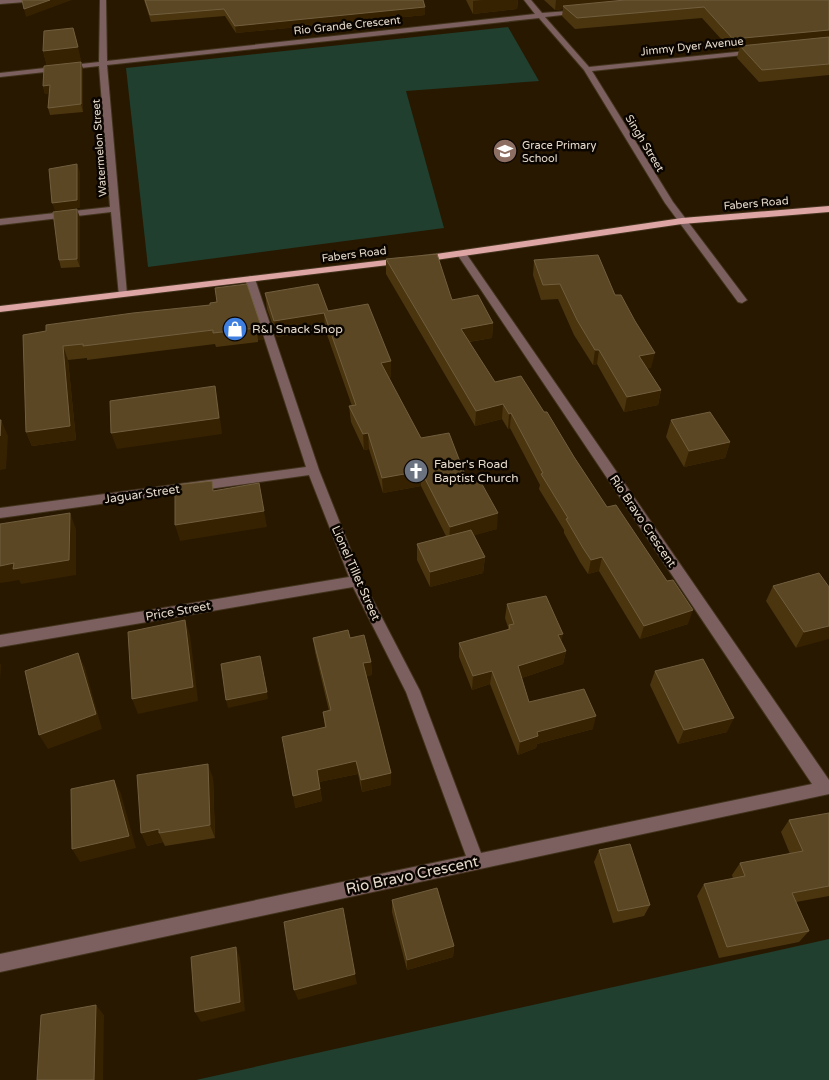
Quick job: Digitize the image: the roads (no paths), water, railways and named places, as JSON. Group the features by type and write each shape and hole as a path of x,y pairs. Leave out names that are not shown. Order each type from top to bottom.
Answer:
{"main road":[{"name":"Fabers Road","path":"0,309 462,254 682,221 829,209"}],"street":[{"path":"0,2 25,0"},
{"name":"Watermelon Street","path":"103,0 103,64 122,294"},
{"name":"Singh Street","path":"527,0 587,69 669,203 742,300"},
{"name":"Rio Grande Crescent","path":"0,75 589,10"},
{"name":"Jimmy Dyer Avenue","path":"587,69 762,51"},
{"path":"0,222 114,209"},
{"name":"Rio Bravo Crescent","path":"0,963 826,787 462,254"},
{"name":"Lionel Tillet Street","path":"250,279 313,470 357,581 413,691 476,862"},
{"name":"Jaguar Street","path":"0,513 313,470"},
{"name":"Price Street","path":"0,641 357,581"}],"place":[{"name":"Grace Primary School","path":"505,151"},
{"name":"R&I Snack Shop","path":"235,329"},
{"name":"Faber's Road Baptist Church","path":"416,471"}]}
